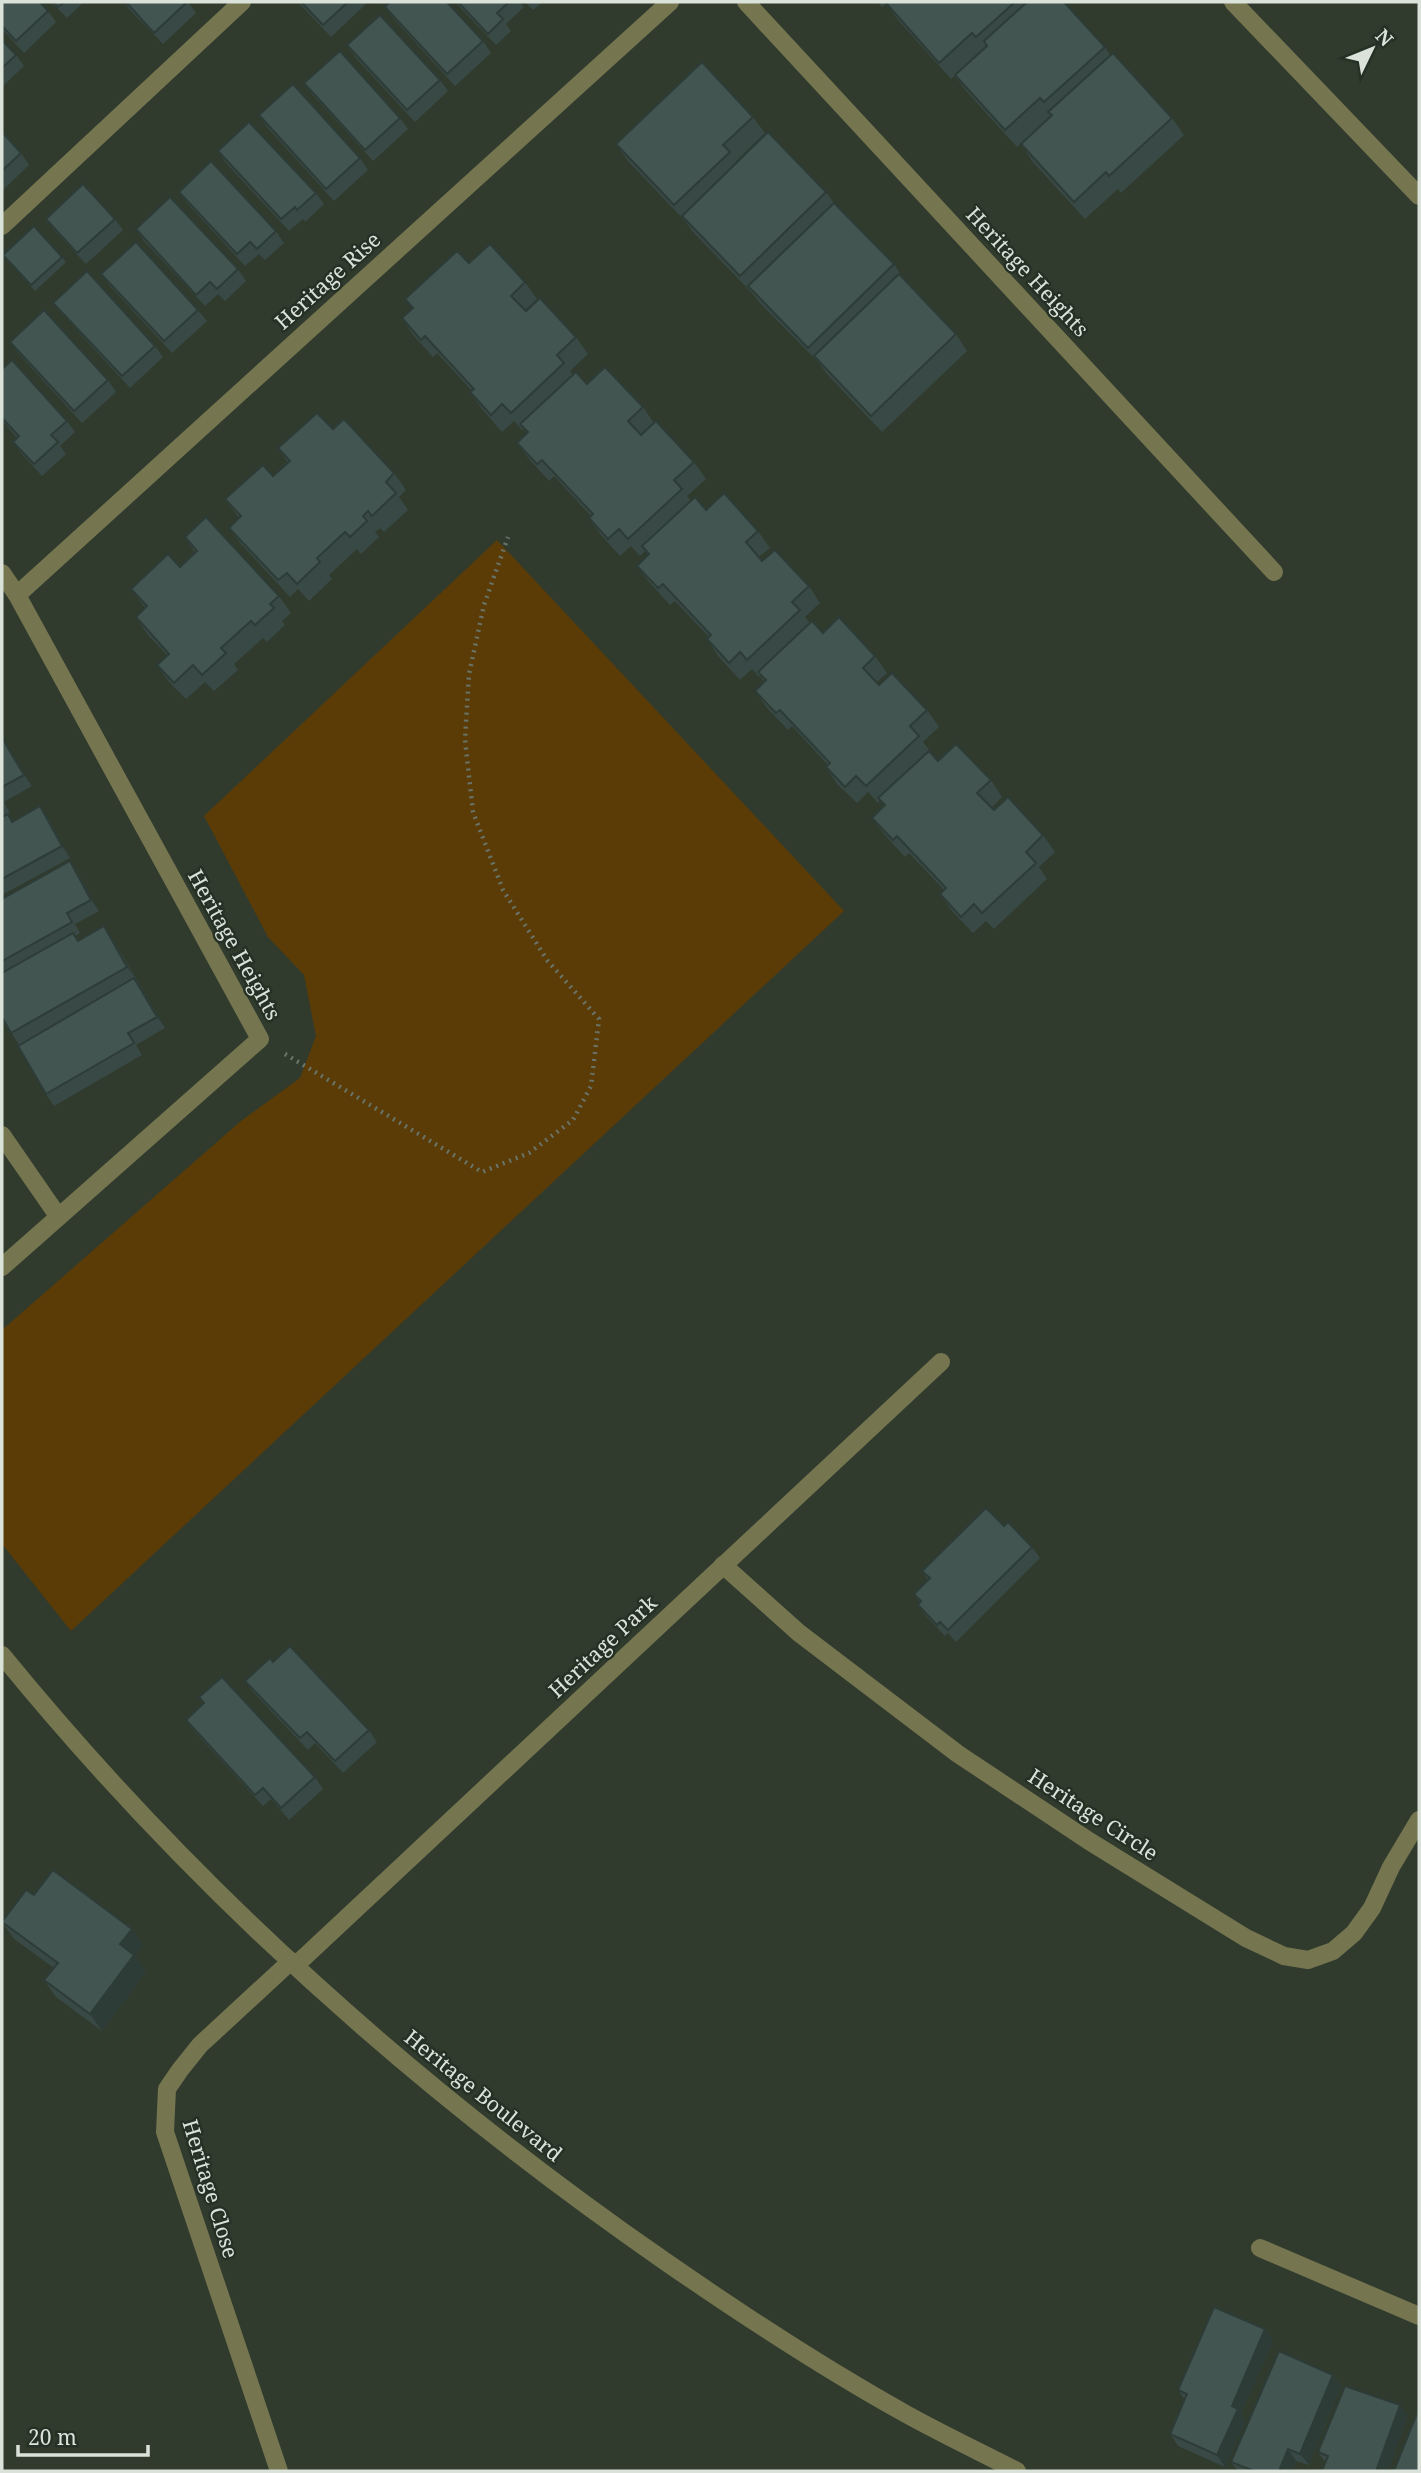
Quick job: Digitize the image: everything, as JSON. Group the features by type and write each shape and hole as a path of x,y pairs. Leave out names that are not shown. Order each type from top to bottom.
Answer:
{"street":[{"path":"2,226 242,2"},
{"name":"Heritage Rise","path":"17,595 670,2"},
{"name":"Heritage Heights","path":"746,2 1274,572"},
{"path":"1233,2 1419,196"},
{"name":"Heritage Heights","path":"2,573 17,595 260,1039 2,1267"},
{"path":"2,1135 58,1216"},
{"name":"Heritage Park","path":"293,1963 941,1362"},
{"name":"Heritage Circle","path":"723,1565 799,1633 958,1754 1089,1841 1245,1938 1284,1956 1308,1960 1333,1951 1354,1933 1372,1908 1391,1867 1419,1820"},
{"name":"Heritage Boulevard","path":"3,1660 124,1796 222,1896 386,2046 494,2137 602,2218 731,2307 905,2413 1017,2471"},
{"name":"Heritage Close","path":"279,2471 165,2132 164,2113 167,2089 200,2045 293,1963"},
{"path":"1260,2248 1419,2316"}],"path":[{"path":"260,1039 482,1172 529,1153 573,1120 592,1086 599,1019 547,960 503,890 473,813 465,740 469,674 484,605 508,537"}],"shaded area":[{"path":"497,540 844,911 71,1631 2,1544 2,1330 241,1121 300,1078 316,1036 304,975 268,937 204,816"}],"building":[{"path":"2,2 40,2 48,11 16,41 2,26"},
{"path":"126,2 187,2 154,33"},
{"path":"301,2 348,2 323,25"},
{"path":"390,2 447,2 483,41 447,74 385,7"},
{"path":"458,2 509,2 497,13 503,19 488,34"},
{"path":"1015,2 976,37 972,33 939,63 886,3"},
{"path":"1027,2 1064,2 1105,47 1044,102 1040,98 1005,130 955,75 987,46 984,41"},
{"path":"380,15 440,80 407,110 347,45"},
{"path":"2,40 16,55 2,68"},
{"path":"340,51 400,118 365,150 304,83"},
{"path":"1113,53 1172,118 1109,176 1106,172 1074,202 1021,144 1052,115 1048,112"},
{"path":"702,62 753,117 723,145 730,152 674,205 616,144"},
{"path":"293,84 360,158 326,189 259,115"},
{"path":"249,122 316,193 297,210 295,207 281,219 218,151"},
{"path":"2,132 21,153 2,171"},
{"path":"768,132 826,192 740,276 682,216"},
{"path":"211,161 276,231 257,249 250,242 237,254 179,192"},
{"path":"83,184 115,219 77,253 46,219"},
{"path":"170,197 238,269 217,289 210,282 196,295 136,229"},
{"path":"834,203 894,264 808,348 748,286"},
{"path":"34,226 62,257 31,285 3,255"},
{"path":"136,242 198,310 164,341 101,274"},
{"path":"490,244 525,282 511,296 526,311 540,298 576,337 557,355 564,363 511,413 502,404 491,415 470,392 474,389 425,336 421,340 402,318 413,308 405,299 457,251 469,263"},
{"path":"87,271 155,346 122,376 53,303"},
{"path":"899,274 956,334 871,416 814,356"},
{"path":"44,310 108,380 74,411 10,342"},
{"path":"12,360 67,421 51,435 58,442 34,464 13,442 19,436 2,418 2,369"},
{"path":"605,367 643,407 628,421 641,435 656,421 694,462 674,480 682,489 628,539 619,529 608,539 589,518 593,514 542,460 537,464 517,443 528,432 520,424 576,372 587,384"},
{"path":"317,413 333,429 344,419 394,473 386,482 396,493 372,516 368,511 363,516 367,521 350,537 345,532 317,558 320,562 297,584 287,573 278,580 229,528 241,516 225,499 263,465 273,476 290,461 278,448"},
{"path":"724,493 758,531 746,542 762,561 775,550 809,586 792,602 800,610 747,660 740,652 729,663 707,639 711,635 663,584 658,588 637,566 649,554 642,546 695,497 706,510"},
{"path":"206,517 279,596 270,604 274,608 255,625 251,621 221,648 226,653 202,675 193,665 174,683 157,665 169,654 136,617 147,606 131,589 168,554 180,567 197,551 185,537"},
{"path":"839,617 875,656 863,668 879,685 892,673 927,710 910,726 919,736 866,786 856,776 845,787 826,767 830,763 780,710 776,713 755,691 766,680 758,672 812,621 823,633"},
{"path":"2,738 24,775 2,787"},
{"path":"956,744 991,780 977,793 994,810 1008,797 1043,835 1026,852 1036,863 982,913 974,904 961,917 940,894 946,888 897,836 893,840 872,818 885,805 878,798 929,751 938,761"},
{"path":"40,806 62,846 2,879 2,817 8,814 12,822"},
{"path":"70,861 91,900 67,913 72,922 2,961 2,899"},
{"path":"104,926 127,967 11,1033 2,1017 2,973 73,933 78,941"},
{"path":"134,978 157,1017 128,1033 134,1043 46,1094 18,1046"},
{"path":"986,1508 1004,1526 1008,1522 1032,1547 948,1630 940,1622 937,1625 918,1605 921,1601 914,1594 930,1578 922,1571"},
{"path":"290,1646 369,1730 335,1761 307,1732 300,1738 245,1681 270,1658 273,1662"},
{"path":"222,1677 315,1777 281,1808 263,1788 255,1795 186,1720 204,1703 199,1697"},
{"path":"53,1870 132,1929 120,1944 134,1955 90,2014 44,1980 58,1963 2,1922 26,1890 34,1895"},
{"path":"1214,2307 1265,2329 1232,2406 1238,2409 1217,2455 1170,2434 1187,2394 1178,2390"},
{"path":"1279,2351 1333,2375 1300,2454 1288,2449 1279,2471 1254,2471 1231,2462"},
{"path":"1345,2386 1400,2405 1376,2471 1322,2471 1328,2456 1318,2452"},
{"path":"1418,2411 1419,2471 1394,2471"}]}
